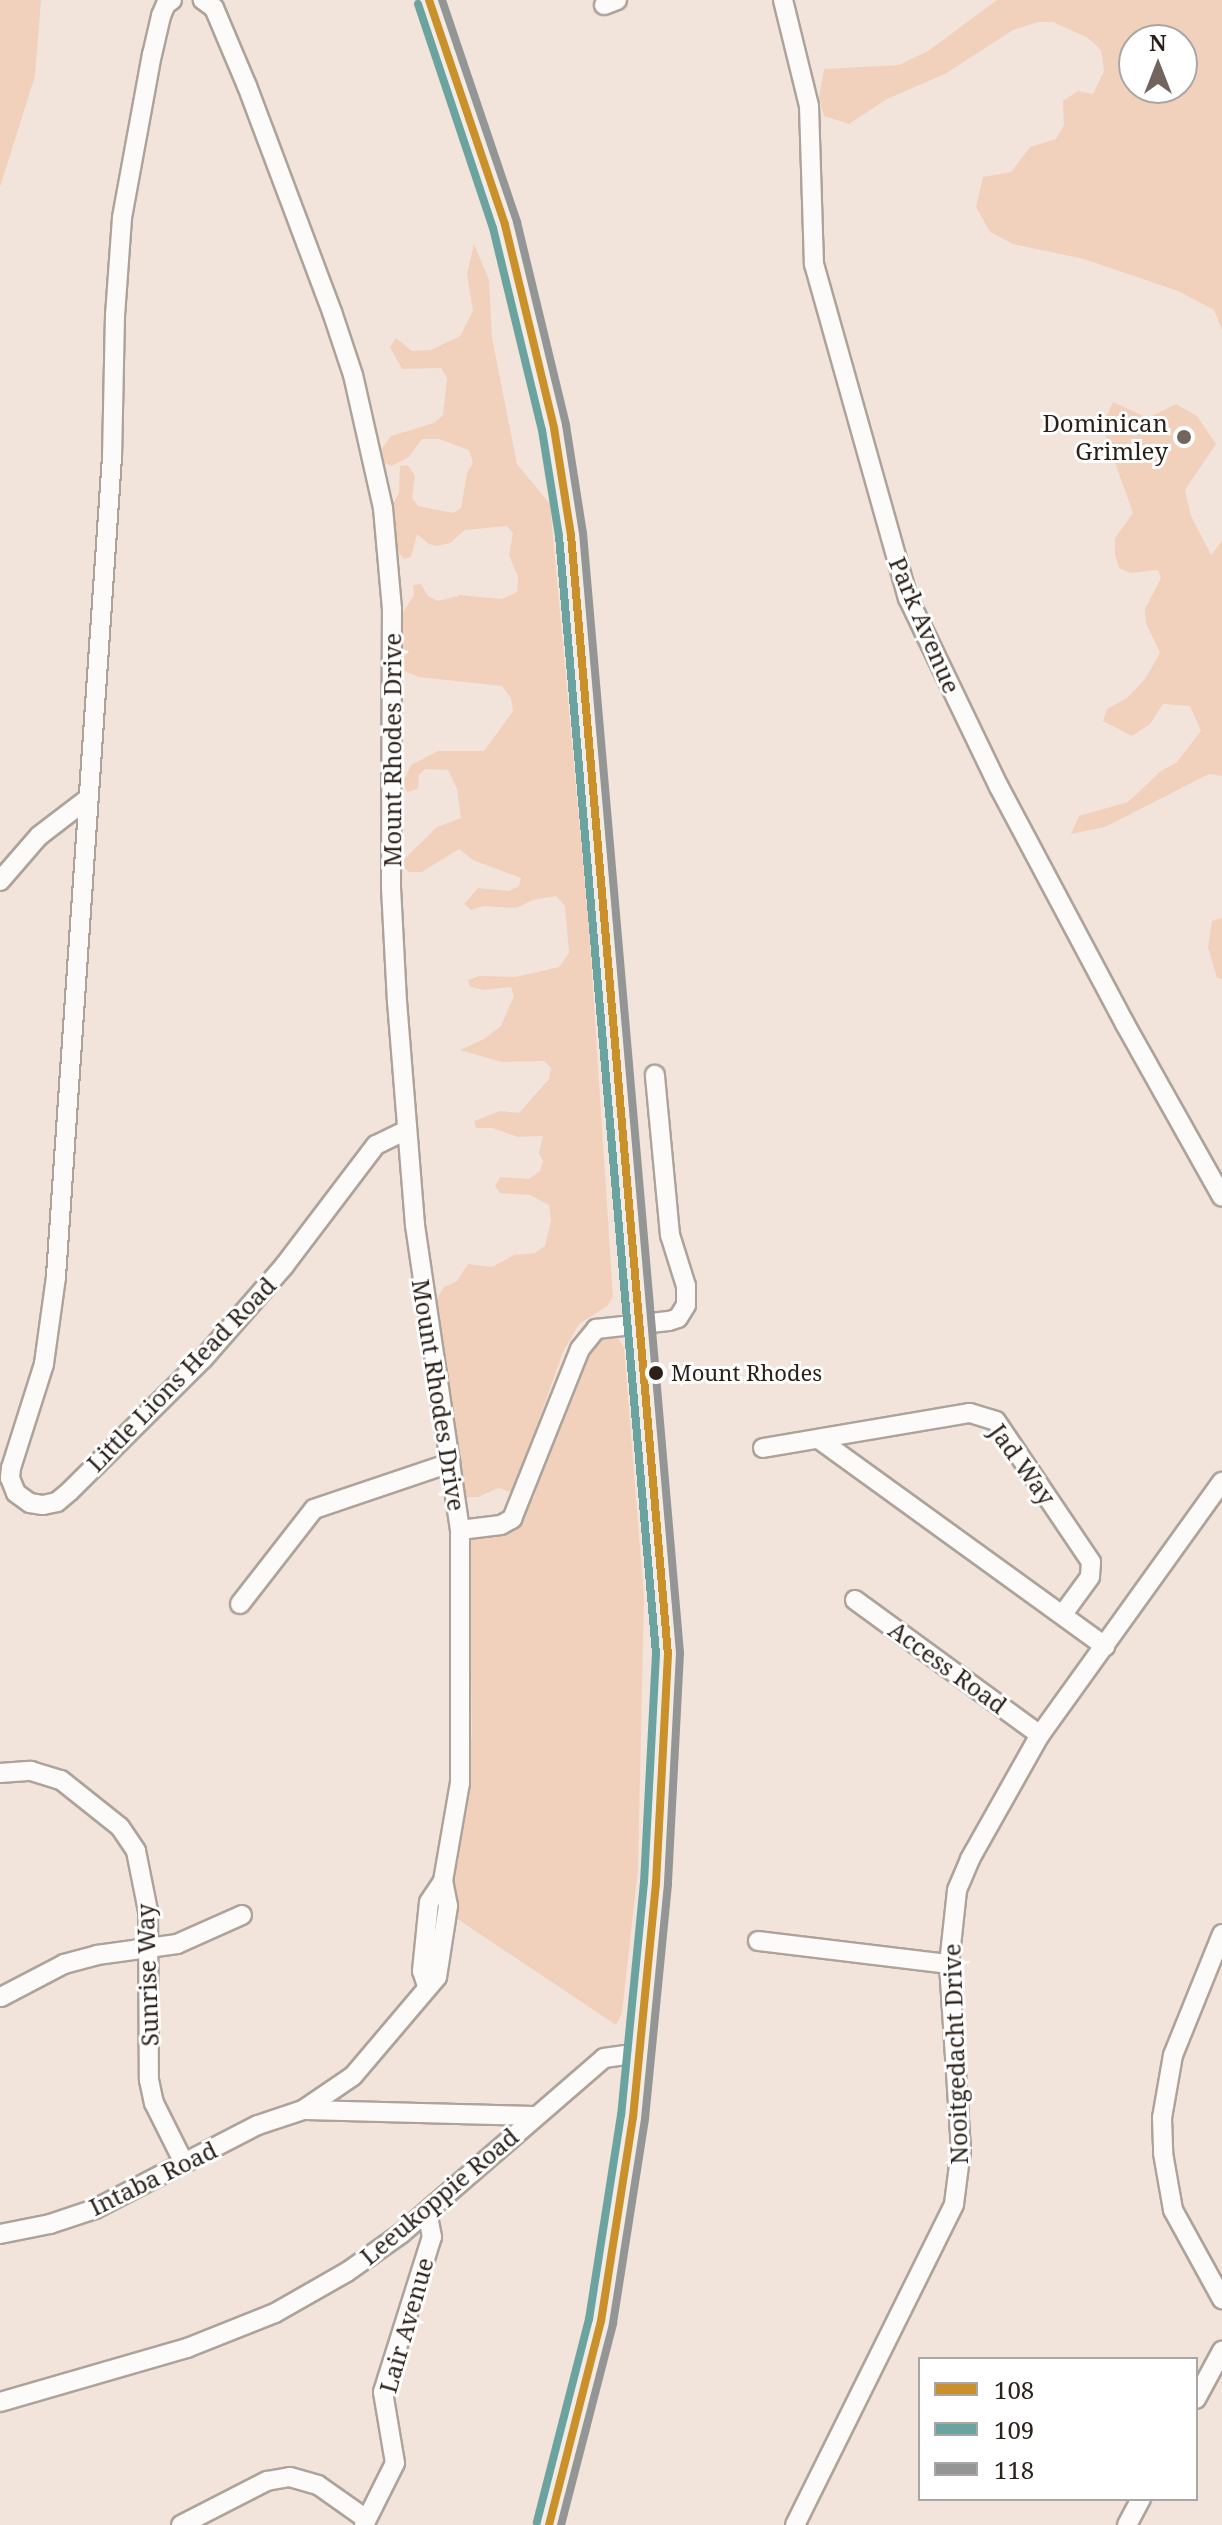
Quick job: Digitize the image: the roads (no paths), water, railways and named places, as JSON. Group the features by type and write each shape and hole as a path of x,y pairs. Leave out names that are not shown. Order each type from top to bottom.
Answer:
{"main road":[{"path":"429,0 505,225 554,428 571,535 668,1654 665,1759 640,2053 601,2321 549,2525"}],"street":[{"path":"0,881 39,836 86,800 112,457 115,315 122,218 152,54 166,4 172,0"},
{"name":"Mount Rhodes Drive","path":"203,0 214,8 247,86 332,312 353,375 383,508 392,609 391,888 405,1131 422,1279 460,1530 462,1755 443,1881"},
{"name":"Park Avenue","path":"783,0 809,106 814,264 908,598 999,787 1125,1024 1222,1197"},
{"name":"Little Lions Head Road","path":"86,800 56,1277 44,1364 10,1478 16,1493 30,1503 43,1505 57,1502 70,1491 203,1359 284,1266 376,1145 405,1131"},
{"path":"639,1325 682,1327 686,1305 686,1286 670,1235 655,1075"},
{"name":"Mount Rhodes Drive","path":"460,1530 501,1525 512,1519 586,1338 603,1326 639,1325"},
{"name":"Jad Way","path":"763,1448 970,1413 996,1421 1091,1562 1090,1577 1063,1614"},
{"path":"820,1440 1105,1646"},
{"path":"240,1604 314,1509 450,1463"},
{"name":"Nooitgedacht Drive","path":"795,2525 954,2204 960,2181 961,2150 949,1964 957,1890 970,1859 1040,1735 1222,1482"},
{"name":"Access Road","path":"855,1600 1040,1735"},
{"name":"Sunrise Way","path":"0,1773 31,1771 61,1780 120,1827 136,1851 148,1911 149,2080 154,2103 184,2163"},
{"name":"Intaba Road","path":"0,2234 50,2224 95,2209 258,2125 303,2110 353,2076 427,1986 422,1971 429,1902 443,1881"},
{"path":"1,1997 64,1964 97,1955 150,1950 206,1934 242,1915"},
{"path":"1222,1934 1173,2055 1162,2118 1163,2153 1173,2210 1222,2299"},
{"path":"758,1941 949,1964"},
{"name":"Leeukoppie Road","path":"0,2402 187,2348 275,2313 359,2264 427,2212 604,2058 640,2053"},
{"name":"Intaba Road","path":"303,2110 534,2116"},
{"name":"Lair Avenue","path":"364,2521 395,2463 383,2392 432,2237 427,2212"},
{"path":"1198,2395 1222,2351"},
{"path":"181,2525 267,2481 290,2477 318,2485 364,2521"},
{"path":"1127,2525 1140,2501"}],"place":[{"name":"Dominican Grimley","path":"1184,437"},
{"name":"Mount Rhodes","path":"656,1373"}]}
